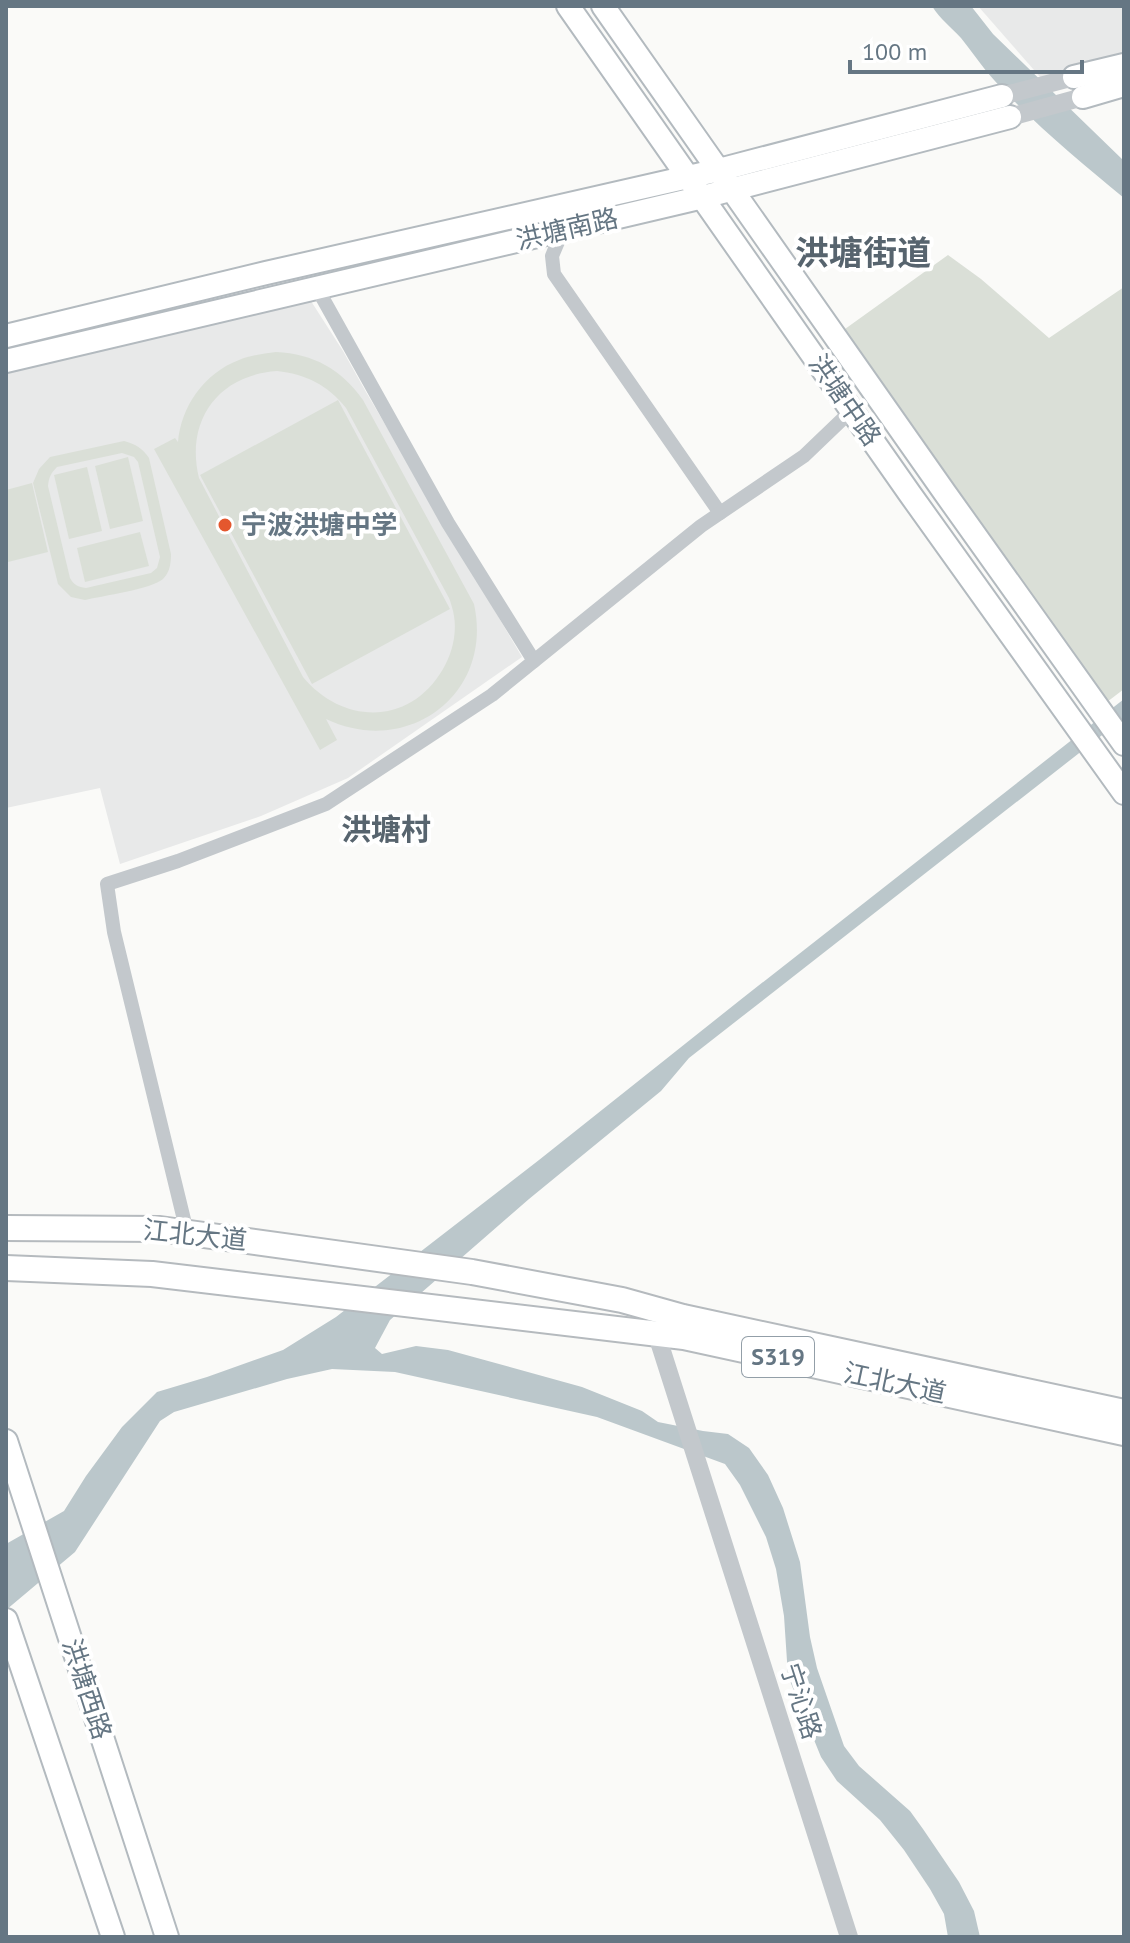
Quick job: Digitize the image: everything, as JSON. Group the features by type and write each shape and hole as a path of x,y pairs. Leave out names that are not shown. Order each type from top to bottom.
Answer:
{"main road":[{"name":"洪塘中路","path":"568,6 1124,793"},
{"name":"洪塘中路","path":"603,6 1123,742"},
{"name":"洪塘南路","path":"1079,87 1124,65"},
{"name":"洪塘南路","path":"1079,87 1124,85"},
{"name":"洪塘南路","path":"6,336 266,273 1006,106"},
{"name":"洪塘南路","path":"6,361 703,197 1006,106"},
{"name":"江北大道","path":"6,1228 160,1229 472,1272 646,1305 683,1317 1124,1412"},
{"name":"江北大道","path":"6,1268 152,1274 684,1337 1124,1433"},
{"name":"洪塘西路","path":"6,1441 167,1937"},
{"name":"洪塘西路","path":"6,1621 113,1937"}],"street":[{"name":"洪塘南路","path":"1006,106 1079,87"},
{"path":"563,230 552,256 554,274 720,513"},
{"path":"317,288 448,523 534,661"},
{"path":"187,1232 114,932 107,884 178,861 326,804 492,695 701,526 804,456 852,410"},
{"name":"宁沁路","path":"646,1305 849,1937"}],"shaded area":[{"path":"932,6 971,6 993,34 1124,161 1124,198 1019,106"},
{"path":"978,6 1124,6 1124,59 1041,78"},
{"path":"948,255 981,279 1049,338 1124,287 1124,689 1107,702 845,329"},
{"name":"宁波洪塘中学","path":"309,298 522,657 348,778 261,816 120,864 100,788 6,808 6,372"},
{"path":"276,352 303,356 326,365 355,389 474,604 477,636 471,665 458,690 438,710 414,723 387,730 357,729 326,719 337,740 320,750 154,449 175,438 178,442 189,404 215,373 244,358","holes":["287,373 324,387 346,408 451,604 455,630 443,669 429,688 413,701 395,709 356,711 319,693 303,677 199,478 197,438 202,420 211,405 238,381 256,374"]},
{"path":"338,400 450,609 312,684 200,475"},
{"path":"124,441 144,452 149,458 171,554 170,567 163,579 138,589 85,600 71,597 58,584 33,483 39,469 50,457","holes":["122,453 138,462 160,557 157,568 151,573 86,588 78,586 70,578 48,486 51,475 57,467"]},
{"path":"128,457 143,521 110,529 95,466"},
{"path":"87,467 102,531 69,539 54,475"},
{"path":"32,483 48,552 8,562 6,490"},
{"path":"140,532 149,566 85,582 77,548"},
{"path":"1124,699 1124,718 689,1058 661,1091 529,1199 390,1320 375,1348 382,1354 416,1346 448,1350 582,1387 642,1411 658,1422 728,1434 749,1448 768,1475 783,1508 800,1562 817,1668 844,1746 859,1766 910,1811 923,1829 959,1882 974,1911 980,1937 948,1937 944,1914 904,1850 880,1820 837,1781 821,1757 788,1676 784,1616 776,1569 766,1537 740,1485 725,1464 597,1417 395,1372 332,1369 174,1412 160,1421 75,1552 6,1610 6,1544 64,1511 122,1427 157,1392 283,1350 336,1317"}],"place":[{"name":"宁波洪塘中学","path":"225,525"}],"district":[{"name":"洪塘街道","path":"863,253"},
{"name":"洪塘村","path":"386,830"}]}
